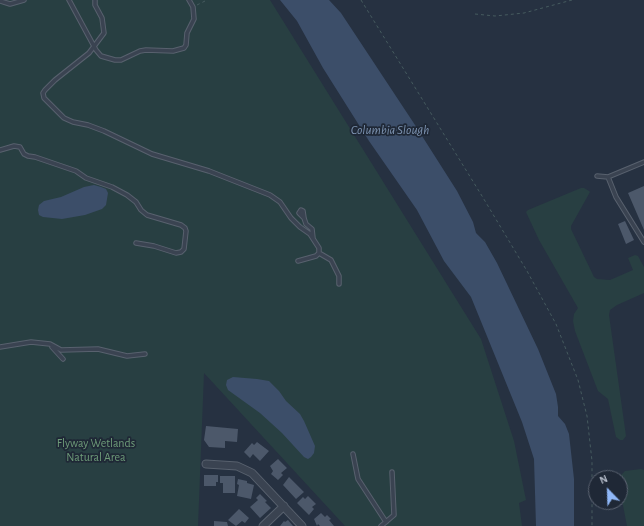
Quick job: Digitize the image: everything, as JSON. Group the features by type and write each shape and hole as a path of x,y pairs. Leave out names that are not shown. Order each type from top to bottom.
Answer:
{"street":[{"path":"206,464 245,468 257,477 302,526"},
{"path":"263,526 284,506"}],"lane":[{"path":"0,1 10,4 24,0"},
{"path":"69,0 94,47 101,56 115,60 121,60 140,51 179,50 184,48 186,45 187,33 194,19 193,7 189,0"},
{"path":"95,0 95,5 102,18 104,33 95,43 90,53 55,80 43,93 44,98 64,118 73,122 88,125 104,131 152,154 209,171 270,195 280,202 292,218 314,239 319,248 319,253"},
{"path":"0,150 14,146 20,147 24,154 28,156 76,171 94,181 112,187 127,195 136,202 141,210 147,215 181,225 186,231 184,249 176,254 154,246 136,243"},
{"path":"596,176 608,177 644,162"},
{"path":"608,177 616,197 644,242"},
{"path":"304,218 308,226 312,229 314,239"},
{"path":"298,261 304,260 319,253"},
{"path":"319,253 331,260 339,276 339,284"},
{"path":"0,347 31,342 50,344 61,350 98,349 127,356 145,354"},
{"path":"50,344 63,359"},
{"path":"353,454 358,479 386,522"},
{"path":"381,526 394,515 395,510 392,472"}],"path":[{"path":"193,7 207,0"},
{"path":"361,0 445,134 527,271 556,324 578,380 587,416 592,461 592,526"},
{"path":"475,14 495,16 524,13 572,0"}],"green space":[{"name":"Flyway Wetlands Natural Area","path":"0,0 270,0 481,339 514,441 526,500 519,503 522,526 345,526 204,373 198,526 0,526"},
{"path":"584,188 590,192 571,226 571,229 594,277 597,279 610,280 633,270 628,258 635,255 638,256 644,267 644,293 617,305 610,310 609,315 626,436 623,440 616,437 608,399 598,391 575,331 573,321 574,314 578,308 539,240 526,212"},
{"path":"644,470 644,526 627,526 624,510 628,510 628,471"}],"water":[{"name":"Columbia Slough","path":"280,0 329,0 341,13 457,191 473,222 476,233 485,242 497,263 538,349 556,394 558,416 565,424 569,434 574,479 574,526 536,526 534,459 522,422 471,297 444,261 417,210 369,141 323,68 297,21"},
{"path":"94,185 106,189 108,193 106,205 102,209 85,215 62,219 43,217 39,215 39,205 44,201 61,197 84,187"},
{"path":"233,377 269,381 279,391 286,401 300,414 304,421 315,446 314,453 311,457 308,459 304,457 282,433 260,413 228,390 226,385 227,380"}],"building":[{"path":"644,186 644,230 628,193"},
{"path":"625,221 634,240 626,244 618,224"},
{"path":"206,426 238,429 237,442 225,441 225,448 209,447 204,440"},
{"path":"257,442 269,451 260,461 253,454 250,458 244,452 252,443 254,445"},
{"path":"278,459 287,468 281,473 283,475 278,480 271,474 273,471 270,466"},
{"path":"204,475 218,475 218,482 216,482 216,486 204,486"},
{"path":"220,476 235,476 235,493 223,493 223,483 220,483"},
{"path":"289,477 304,492 296,499 283,485"},
{"path":"238,479 247,481 247,483 254,485 251,499 237,496 239,485 237,484"},
{"path":"260,494 271,508 260,518 250,507 258,500 256,498"},
{"path":"308,496 316,504 312,507 314,509 309,515 297,503 303,497 305,499"},
{"path":"239,509 249,518 245,523 242,521 236,526 228,520"},
{"path":"321,513 325,517 327,515 331,519 329,520 334,526 320,526 318,524 317,526 314,519"},
{"path":"288,520 293,526 280,526 284,521 285,522"},
{"path":"214,521 227,522 228,526 214,526"}]}
